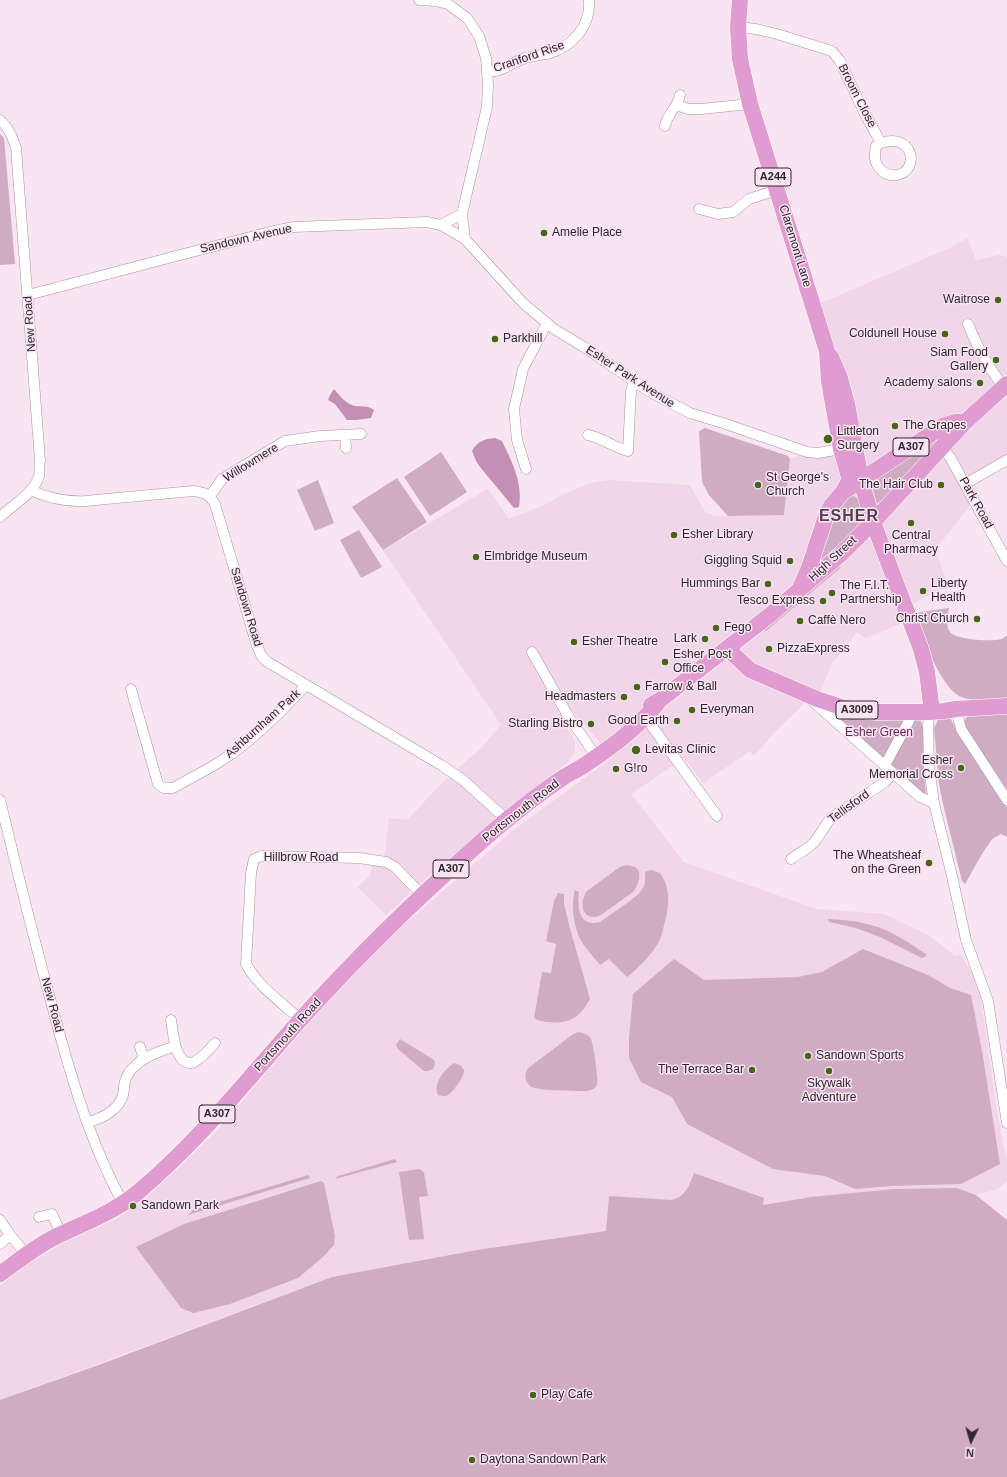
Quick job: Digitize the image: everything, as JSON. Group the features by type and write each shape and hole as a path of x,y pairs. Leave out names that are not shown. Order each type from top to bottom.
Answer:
{"main road":[{"name":"Claremont Lane","path":"740,0 738,27 740,59 750,104 827,351 829,381 848,447 861,480 873,522"},
{"name":"High Street","path":"594,752 626,720 660,700 711,662 770,615 841,554 873,522 965,422 1005,386"},
{"name":"High Street","path":"799,590 809,568 831,506 843,492 943,426 950,423 965,422"},
{"name":"Claremont Lane","path":"843,492 848,483 849,477 848,447"},
{"name":"A244","path":"873,522 921,649 927,672 931,704 930,712"},
{"name":"A3009","path":"732,645 732,653 750,670"},
{"name":"A3009","path":"711,662 750,670 806,695 850,709 876,712 930,712"},
{"name":"A244","path":"928,683 941,699 956,708"},
{"path":"910,711 922,696 928,683"},
{"name":"High Street","path":"594,752 646,718 660,700"},
{"path":"930,712 956,708 1007,706"},
{"name":"Portsmouth Road","path":"0,1274 26,1254 61,1234 123,1203 145,1186 179,1154 231,1099 344,973 422,895 507,820 564,777 580,759 594,752"}],"street":[{"path":"419,0 448,4 466,18 474,27 483,46 486,58 488,72 487,107 462,214 465,239"},
{"name":"Cranford Rise","path":"488,72 502,70 524,58 548,53 568,44 577,37 587,19 589,8 588,0"},
{"name":"Broom Close","path":"738,27 756,29 777,34 832,51 840,61 864,112 881,142"},
{"path":"665,126 666,120 678,100 688,109 750,104"},
{"name":"New Road","path":"0,120 8,128 16,148 40,460 38,476 35,484 0,517"},
{"path":"699,209 718,214 733,212 750,199 777,190"},
{"path":"441,225 462,214"},
{"name":"Sandown Avenue","path":"28,295 180,254 294,227 427,222 441,225 465,239"},
{"name":"Esher Park Avenue","path":"465,239 523,303 554,329 584,347 650,392 696,416 723,423 807,452 818,453 848,447"},
{"path":"526,469 517,440 514,409 523,369 547,323"},
{"path":"968,324 977,344 996,376 1005,386"},
{"path":"588,435 599,438 628,455 631,391 634,381"},
{"name":"Willowmere","path":"210,496 222,479 285,441 320,436 361,434"},
{"path":"346,435 346,448"},
{"name":"Park Road","path":"941,448 950,458 1007,561"},
{"path":"965,484 1007,460"},
{"path":"30,490 46,497 71,502 85,502 193,491 203,492 210,496"},
{"name":"Sandown Road","path":"210,496 215,504 261,655 266,661 441,765 463,780 507,820"},
{"path":"532,652 567,714 594,752"},
{"name":"Ashburnham Park","path":"130,689 158,784 164,788 173,788 235,751 293,699 306,685"},
{"path":"806,695 816,706 920,796 934,803"},
{"path":"956,708 961,729 1007,800"},
{"path":"885,765 909,721 910,711"},
{"path":"930,712 928,725 929,768 934,803 966,940 988,1001 1007,1123"},
{"path":"646,718 717,816"},
{"name":"Tellisford","path":"790,859 810,846 816,840 824,825 831,818 885,782 893,772"},
{"name":"New Road","path":"0,800 59,1032 88,1122 104,1165 123,1203"},
{"name":"Hillbrow Road","path":"301,1020 264,986 250,971 246,964 251,873 254,859 261,856 359,858 381,860 395,867 422,895"},
{"path":"171,1020 175,1046 183,1060 189,1063 195,1061 204,1055 215,1043"},
{"path":"88,1122 107,1115 119,1103 123,1094 124,1084 136,1065 144,1059 175,1046"},
{"path":"140,1048 144,1059"},
{"path":"39,1217 52,1214 61,1234"},
{"path":"0,1220 26,1254"},
{"path":"0,1244 10,1235"}],"shaded area":[{"path":"967,238 976,260 999,255 1007,257 1007,463 971,484 970,505 935,550 949,587 925,597 911,605 897,608 902,623 866,638 856,632 845,650 833,661 820,692 805,703 776,731 754,756 750,751 703,783 684,758 631,794 684,862 816,909 884,914 930,936 955,956 961,955 979,985 996,1105 1007,1160 1007,1181 998,1189 976,1195 957,1188 811,1197 606,1231 477,1250 332,1277 0,1400 0,1286 26,1265 75,1236 117,1219 143,1201 214,1134 342,984 389,938 511,832 613,757 568,706 563,721 575,741 575,752 568,762 511,807 423,881 386,915 357,887 370,876 372,866 385,853 389,818 407,820 445,780 481,748 501,725 383,550 488,489 509,519 542,506 564,494 594,482 609,480 690,485 705,512 715,516 784,515 790,459 813,450 836,445 821,353 807,309 952,247"},
{"path":"334,389 343,399 355,406 372,408 374,410 371,418 347,420 335,404 328,400"},
{"path":"495,438 502,441 516,473 520,498 519,507 514,508 480,467 472,451 482,441"}],"green space":[{"path":"0,134 4,138 15,264 0,265"},
{"path":"705,428 788,456 790,459 784,515 728,516 709,495 702,482 699,431"},
{"path":"947,431 905,480 877,504 871,482"},
{"path":"441,452 467,492 430,516 404,477"},
{"path":"397,478 427,522 383,550 352,507"},
{"path":"318,480 334,523 315,531 297,490"},
{"path":"850,496 854,496 861,503 864,519 863,522 822,562 820,562 818,558 837,511"},
{"path":"359,530 382,567 361,578 340,540"},
{"path":"841,564 840,568 766,631 764,629"},
{"path":"949,608 947,620 948,630 954,635 974,640 997,640 1002,639 1007,635 1007,699 980,700 964,698 955,693 947,685 927,648 914,613"},
{"name":"Esher Green","path":"820,703 906,718 885,757 882,757"},
{"path":"1007,712 1007,794 968,734 964,722 967,716"},
{"name":"Esher Green","path":"949,716 1007,808 1007,837 1001,834 992,839 965,884 962,881 939,784 934,728 939,718"},
{"name":"Esher Green","path":"912,719 920,719 923,727 925,795 892,766 891,763"},
{"path":"627,865 635,867 639,871 638,882 633,892 601,915 595,917 586,914 584,911 583,901 587,891 620,867"},
{"path":"651,870 660,873 664,879 668,893 667,914 661,938 655,948 644,962 627,977 609,959 600,965 581,941 574,919 573,907 575,890 579,892 579,910 584,919 593,923 600,922 640,892 645,884 645,872"},
{"path":"558,893 564,894 564,903 569,925 590,999 574,1018 563,1022 545,1022 534,1018 542,972 551,973 556,944 546,941 554,901"},
{"path":"828,919 857,922 881,928 908,942 926,954 926,956 922,958 880,937 856,928 829,922"},
{"path":"863,949 928,975 950,988 971,995 982,1051 1000,1164 961,1184 892,1186 855,1189 825,1176 773,1169 687,1124 672,1097 641,1082 629,1058 629,1038 633,994 674,959 704,980 798,977 822,972"},
{"path":"578,1032 584,1033 591,1039 597,1070 597,1085 587,1091 548,1090 530,1086 526,1078 527,1069"},
{"path":"400,1039 434,1060 435,1063 433,1069 424,1071 398,1049 396,1045"},
{"path":"454,1063 460,1065 464,1070 461,1080 448,1095 438,1095 437,1086 440,1077"},
{"path":"395,1159 397,1162 335,1179 338,1176"},
{"path":"420,1169 424,1173 428,1196 419,1197 424,1239 409,1240 399,1172"},
{"path":"694,1173 764,1198 763,1205 811,1197 894,1189 957,1188 976,1195 1007,1220 1007,1477 0,1477 0,1400 104,1363 332,1277 477,1250 606,1231 609,1196 672,1200 684,1193 689,1186"},
{"path":"308,1175 310,1178 188,1215 193,1210"},
{"path":"321,1181 324,1183 335,1236 334,1245 323,1257 298,1278 230,1304 193,1313 181,1308 136,1247 184,1224"}],"place":[{"name":"Amelie Place","path":"544,233"},
{"name":"Waitrose","path":"998,300"},
{"name":"Coldunell House","path":"945,334"},
{"name":"Parkhill","path":"495,339"},
{"name":"Siam Food Gallery","path":"996,360"},
{"name":"Academy salons","path":"980,383"},
{"name":"The Grapes","path":"895,426"},
{"name":"Littleton Surgery","path":"828,439"},
{"name":"St George's Church","path":"758,485"},
{"name":"The Hair Club","path":"941,485"},
{"name":"Central Pharmacy","path":"911,523"},
{"name":"Esher Library","path":"674,535"},
{"name":"Elmbridge Museum","path":"476,557"},
{"name":"Giggling Squid","path":"790,561"},
{"name":"Hummings Bar","path":"768,584"},
{"name":"Liberty Health","path":"923,591"},
{"name":"The F.I.T. Partnership","path":"832,593"},
{"name":"Tesco Express","path":"823,601"},
{"name":"Christ Church","path":"977,619"},
{"name":"Caffè Nero","path":"800,621"},
{"name":"Fego","path":"716,628"},
{"name":"Lark","path":"705,639"},
{"name":"Esher Theatre","path":"574,642"},
{"name":"PizzaExpress","path":"769,649"},
{"name":"Esher Post Office","path":"665,662"},
{"name":"Farrow & Ball","path":"637,687"},
{"name":"Headmasters","path":"624,697"},
{"name":"Everyman","path":"692,710"},
{"name":"Good Earth","path":"677,721"},
{"name":"Starling Bistro","path":"591,724"},
{"name":"Levitas Clinic","path":"636,750"},
{"name":"Esher Memorial Cross","path":"961,768"},
{"name":"G!ro","path":"616,769"},
{"name":"The Wheatsheaf on the Green","path":"929,863"},
{"name":"Sandown Sports","path":"808,1056"},
{"name":"The Terrace Bar","path":"752,1070"},
{"name":"Skywalk Adventure","path":"829,1071"},
{"name":"Sandown Park","path":"133,1206"},
{"name":"Play Cafe","path":"533,1395"},
{"name":"Daytona Sandown Park","path":"472,1460"}],"district":[{"name":"ESHER","path":"849,517"}]}
